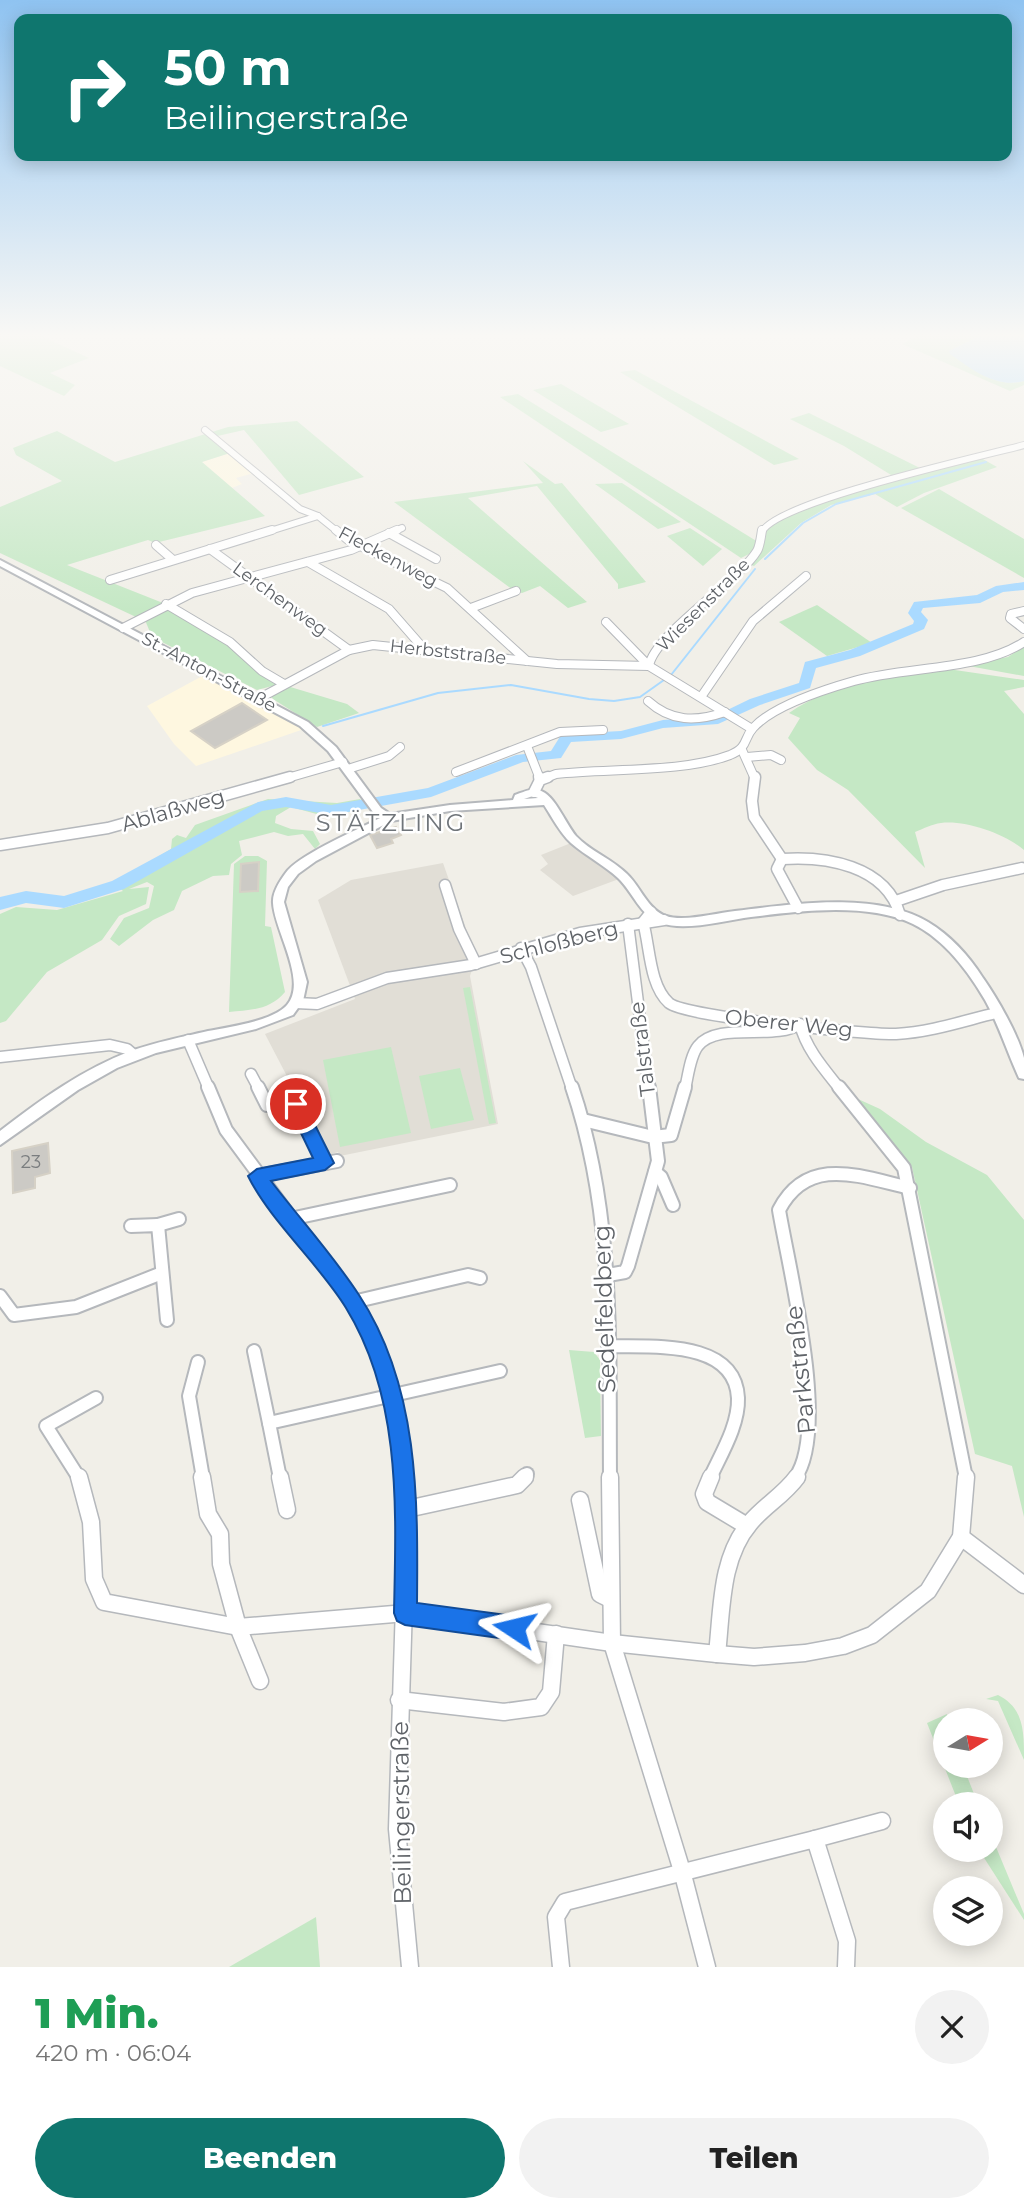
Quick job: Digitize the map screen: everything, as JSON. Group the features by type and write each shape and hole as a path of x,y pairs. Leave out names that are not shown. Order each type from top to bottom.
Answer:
{"street":[{"name":"Fleckenweg","path":"205,430 300,509 318,516 359,546 436,582 471,608 527,661"},
{"name":"Wiesenstraße","path":"649,667 650,659 670,635 757,551 763,528 774,518 836,495 1024,446"},
{"path":"110,580 318,516"},
{"path":"123,628 166,604 359,546 402,528"},
{"path":"389,533 436,559"},
{"path":"156,545 172,559"},
{"name":"Lerchenweg","path":"210,549 349,650"},
{"path":"309,562 389,609 424,649"},
{"name":"St.-Anton-Straße","path":"0,563 260,698 304,724 328,744 388,818"},
{"path":"701,697 753,621 807,576"},
{"path":"471,608 516,591"},
{"path":"166,604 230,642 262,671 284,684"},
{"path":"1024,611 1011,614 1010,618 1024,629"},
{"path":"606,622 649,667 752,729"},
{"path":"782,859 754,817 752,808 757,781 744,753 752,729 780,710 826,689 898,671 996,656 1024,642"},
{"name":"Herbststraße","path":"260,698 349,650 373,645 527,661 649,667"},
{"path":"648,701 659,713 682,719 729,714"},
{"path":"456,772 530,754 560,732 603,730"},
{"name":"Ablaßweg","path":"0,845 108,828 389,755 400,747"},
{"path":"540,780 590,769 675,765 744,753 771,755 781,760"},
{"path":"530,754 540,780 534,792"},
{"path":"518,801 523,794 534,792 546,801 573,839 625,877 651,912 664,920 682,922 797,908 900,915 921,923 956,954 983,987 1024,1074"},
{"path":"0,1139 65,1091 134,1055 285,1013 296,1003 301,982 281,915 280,892 294,871 312,858 388,818 518,801 546,801"},
{"path":"782,859 838,860 875,883 896,901 900,915"},
{"path":"782,859 777,869 797,908"},
{"path":"896,901 943,885 1022,868"},
{"name":"Schloßberg","path":"445,885 458,929 476,964"},
{"name":"Schloßberg","path":"643,922 651,912"},
{"name":"Schloßberg","path":"296,1003 317,1004 387,978 476,964 521,948 664,920"},
{"name":"Oberer Weg","path":"643,922 658,991 666,1003 737,1020 908,1033 996,1013"},
{"name":"Talstraße","path":"608,1275 625,1272 628,1266 658,1161 628,925"},
{"name":"Sedelfeldberg","path":"521,948 533,973 583,1120 598,1189 608,1275 612,1643 682,1871 707,1967"},
{"path":"96,1398 46,1426 69,1453 82,1480 93,1540 93,1577 97,1592 104,1602 238,1627 405,1613 612,1643 754,1657 805,1653 843,1646 872,1634 928,1591 961,1537 967,1485 963,1452 904,1168 819,1063 803,1037 800,1024 791,1030 733,1033 706,1040 693,1055 671,1135 653,1137 583,1120"},
{"name":"Beilingerstraße","path":"188,1040 226,1130 257,1176 353,1302 373,1341 392,1395 400,1434 407,1509 397,1829 410,1967"},
{"path":"0,1058 110,1045 127,1049 134,1055"},
{"path":"251,1074 267,1105 296,1104 331,1162 257,1176"},
{"name":"Talstraße","path":"655,1172 662,1177 673,1205"},
{"name":"Parkstraße","path":"718,1654 731,1558 747,1526 799,1473 809,1440 803,1364 779,1210 783,1198 793,1186 805,1179 830,1172 910,1188"},
{"path":"290,1219 450,1185"},
{"path":"131,1226 158,1225 179,1219"},
{"path":"158,1225 167,1320"},
{"path":"0,1296 14,1315 64,1309 162,1273"},
{"path":"353,1302 468,1275 480,1278"},
{"path":"608,1346 708,1354 725,1362 734,1380 736,1410 704,1494 707,1502 747,1526"},
{"path":"254,1352 287,1510"},
{"path":"198,1362 189,1396 201,1456 204,1498 208,1514 220,1534 221,1563 238,1627 260,1681"},
{"path":"269,1423 500,1371"},
{"path":"407,1509 517,1485 527,1474"},
{"name":"Sedelfeldberg","path":"580,1500 600,1594 610,1599"},
{"path":"961,1537 1024,1585"},
{"name":"Beilingerstraße","path":"399,1700 471,1709 522,1712 541,1709 549,1700 556,1634"},
{"path":"561,1967 556,1917 565,1902 881,1821"},
{"path":"815,1839 847,1941 846,1967"}],"shaded area":[{"path":"230,453 254,473 236,478 242,484 232,488 202,462"},
{"path":"206,674 304,729 196,766 174,744 147,706"},
{"path":"571,843 619,879 573,896 540,870 548,864 541,855"},
{"path":"443,863 476,957 470,976 498,1124 340,1156 338,1152 328,1155 265,1034 355,999 318,900 351,880"}],"green space":[{"path":"303,426 364,477 299,495 244,430 213,437 230,453 202,462 265,516 155,543 148,540 67,565 163,603 136,617 0,553 0,507 62,481 16,455 13,448 57,431 115,462 228,427"},
{"path":"543,426 570,426 758,542 753,552 741,558"},
{"path":"591,426 623,426 601,432"},
{"path":"709,426 738,426 799,459 774,465"},
{"path":"804,426 835,426 924,470 896,478 844,446"},
{"path":"981,458 997,467 924,493 897,507 875,494 831,505 801,523 754,566 749,564 765,528 816,502"},
{"path":"523,461 555,484 562,483 646,582 618,589 618,584 537,486 468,498 587,602 568,608 540,586 522,593 513,590 394,502 543,483"},
{"path":"622,483 681,522 658,529 595,484"},
{"path":"939,489 1024,539 1024,578 901,508"},
{"path":"690,528 722,549 703,566 667,536"},
{"path":"817,605 872,643 827,656 779,622"},
{"path":"167,609 232,647 276,685 257,690 152,637 145,620"},
{"path":"1024,646 1024,676 963,665 1008,657"},
{"path":"948,669 1024,680 1024,687 1004,691 1024,714 1024,850 985,829 962,824 938,824 915,832 925,868 848,790 817,770 788,738 800,718 789,713 845,686 907,673"},
{"path":"287,686 347,704 359,713 317,727 273,699 271,696"},
{"path":"268,799 337,803 360,799 366,806 331,818 291,807 276,816 275,823 291,829 313,831 320,844 315,849 303,834 288,836 274,832 239,841 242,855 231,864 229,875 213,876 182,891 174,910 153,920 119,946 110,939 124,918 149,908 154,886 147,882 129,889 149,887 146,904 119,916 102,940 47,972 6,1021 0,1023 0,914 16,907 57,910 123,891 114,883 171,849 172,839 177,835 186,838 195,825"},
{"path":"245,856 258,856 267,861 265,926 271,927 285,992 266,1006 229,1012 234,864"},
{"path":"470,987 496,1123 489,1124 463,988"},
{"path":"391,1047 411,1133 340,1147 323,1060"},
{"path":"460,1068 474,1120 431,1129 419,1076"},
{"path":"847,1094 880,1109 926,1142 987,1175 1024,1220 1024,1517 1012,1466 975,1454 912,1167"},
{"path":"569,1350 594,1352 600,1360 601,1436 585,1438"},
{"path":"998,1695 1007,1700 1018,1714 1023,1730 1024,1760 1003,1708 998,1701 986,1699"},
{"path":"933,1720 933,1738 927,1723"},
{"path":"949,1778 968,1778 973,1792 954,1792"},
{"path":"987,1862 1002,1862 1024,1914 1024,1920 1003,1887 1003,1876 996,1876"},
{"path":"316,1917 320,1967 229,1967"}],"building":[{"path":"242,703 267,720 215,748 191,731"},
{"path":"396,827 401,835 391,839 393,843 377,848 370,835"},
{"path":"259,862 258,891 240,892 241,864"},
{"path":"48,1143 50,1173 35,1177 35,1188 13,1193 12,1151"}],"waterway":[{"path":"765,559 803,523 836,504 986,462"},
{"path":"323,726 438,693 511,685 589,699 614,701 640,697 671,675 755,569"},
{"path":"0,904 13,898 26,897 64,902 118,885 258,807 286,802 331,810 431,792 521,758 556,755 566,738 621,735 663,724 718,720 755,702 805,685 810,665 855,653 919,626 921,620 914,613 919,605 980,599 1000,589 1024,586"}],"district":[{"name":"STÄTZLING","path":"391,822"}],"route":[{"path":"296,1104 324,1156 325,1163 257,1176 353,1302 373,1341 392,1395 405,1472 405,1613 514,1628"}]}
